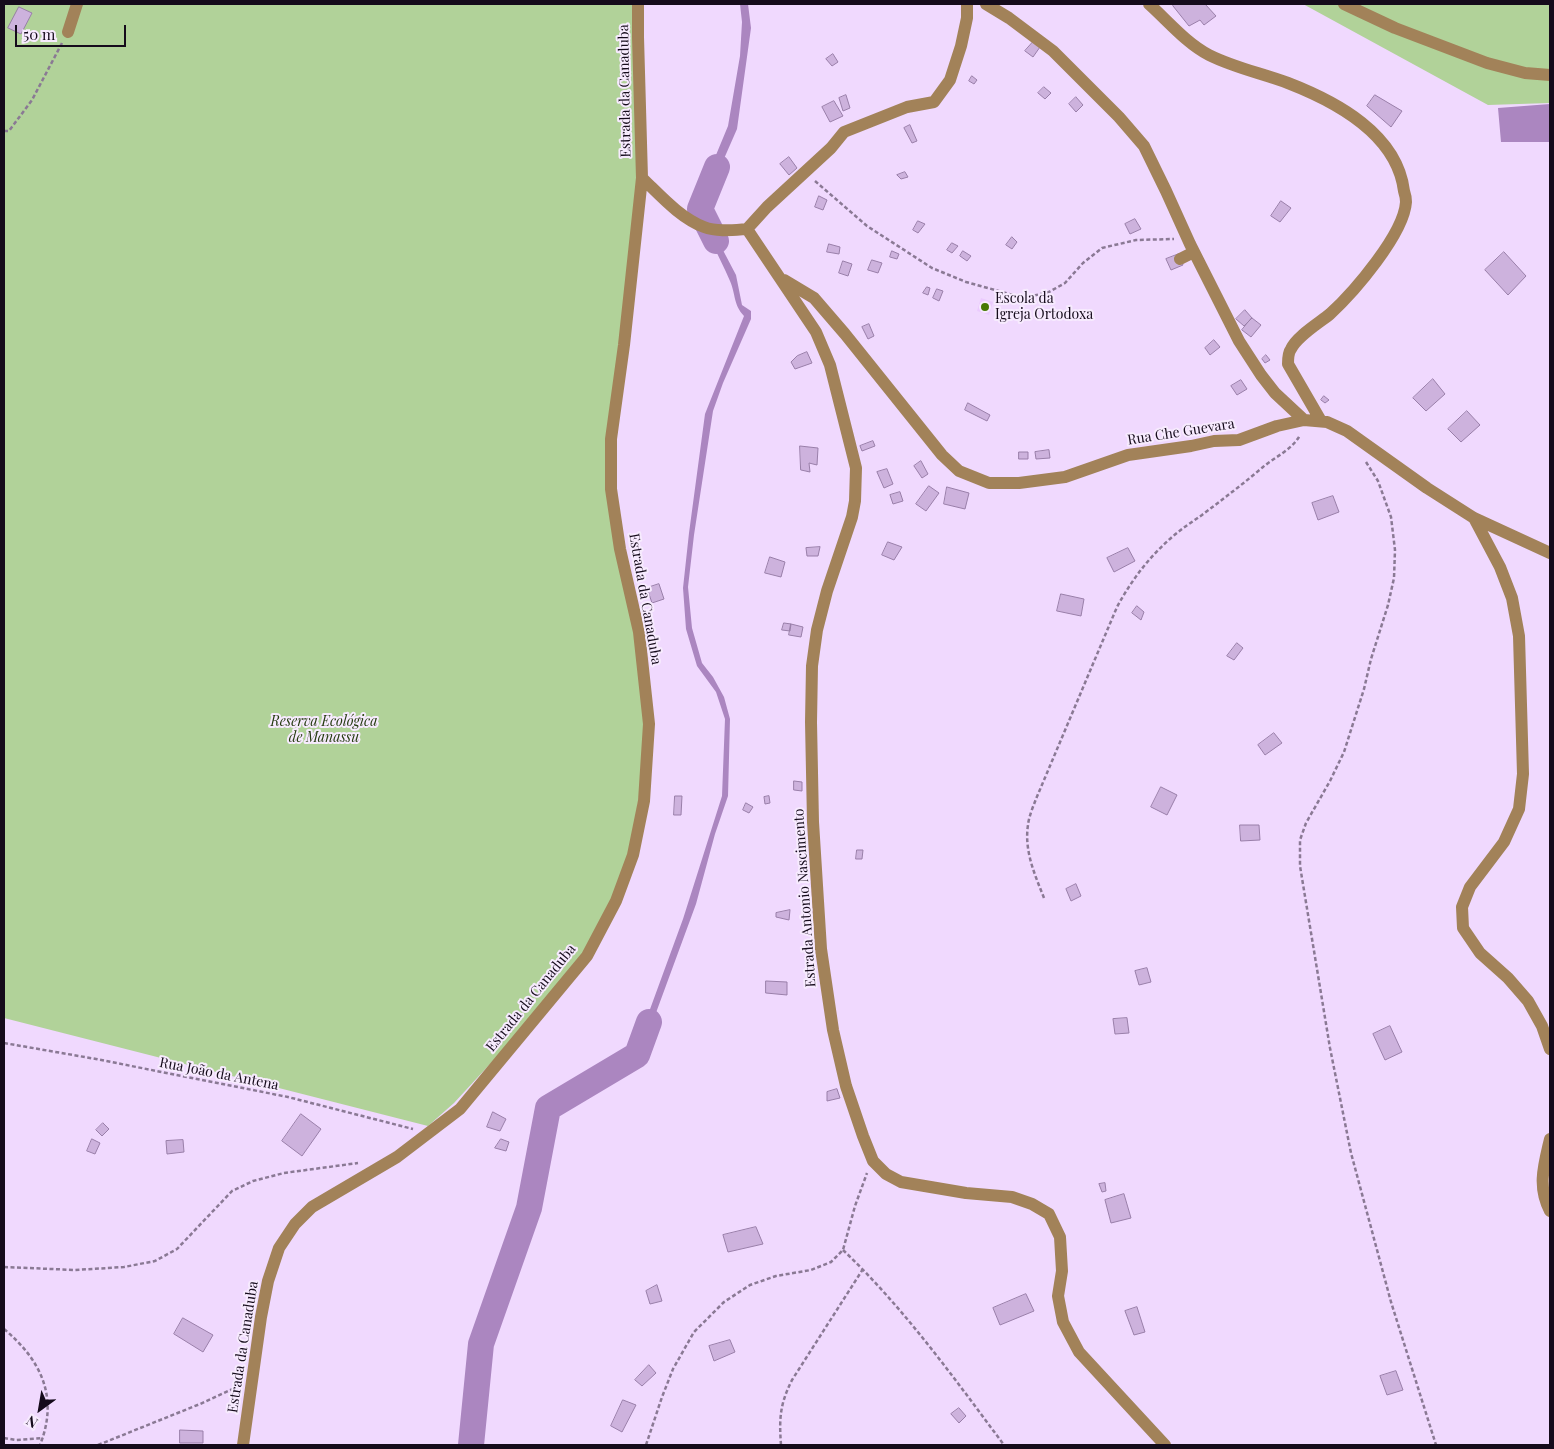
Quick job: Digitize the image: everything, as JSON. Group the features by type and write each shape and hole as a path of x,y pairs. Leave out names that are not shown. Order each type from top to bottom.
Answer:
{"street":[{"path":"68,32 78,4"},
{"name":"Estrada da Canaduba","path":"243,1445 251,1380 268,1281 279,1248 295,1224 312,1207 397,1157 460,1109 587,956 616,901 633,855 644,801 649,724 639,632 620,549 611,489 611,439 624,344 642,178 638,4"},
{"path":"642,178 685,217 703,226 720,230 747,229 831,148 844,132 907,107 934,102 950,80 962,46 967,18 967,4"},
{"path":"986,4 1009,18 1053,51 1119,117 1144,146 1192,248 1239,341 1275,394 1304,420"},
{"path":"1149,4 1188,41 1208,54 1241,69 1288,83 1338,106 1371,130 1392,154 1403,177 1406,202 1400,224 1382,255 1331,312 1291,348 1288,364 1321,421"},
{"path":"1344,4 1395,28 1487,63 1525,73 1550,75"},
{"name":"Estrada Antonio Nascimento","path":"747,229 816,332 830,365 856,468 855,501 852,517 827,591 817,630 812,666 811,722 813,822 821,949 833,1030 846,1086 873,1161 886,1174 901,1182 966,1193 1012,1197 1032,1204 1049,1214 1060,1237 1062,1271 1058,1296 1063,1322 1079,1352 1165,1445"},
{"path":"1180,259 1192,248"},
{"name":"Rua Che Guevara","path":"780,278 814,298 942,455 959,471 989,483 1019,483 1065,477 1128,455 1214,441 1238,440 1277,426 1304,420 1321,421 1347,431 1427,488 1474,518 1550,553"},
{"path":"1474,518 1500,567 1512,598 1519,636 1524,774 1519,809 1504,842 1470,887 1462,907 1463,928 1480,953 1508,978 1528,1001 1542,1026 1550,1049"},
{"path":"1550,1139 1542,1180 1545,1201 1550,1211"}],"path":[{"path":"4,131 9,131 32,100 68,32"},
{"path":"804,172 868,226 932,268 966,282 1024,298 1049,292 1065,283 1083,262 1102,248 1136,240 1180,239 1192,248"},
{"path":"1044,898 1031,864 1027,841 1028,824 1036,798 1117,607 1130,584 1172,537 1292,446 1302,433 1304,420"},
{"path":"1362,456 1378,481 1391,516 1396,550 1394,578 1388,605 1347,744 1330,781 1306,823 1300,840 1300,866 1330,1048 1351,1153 1391,1302 1436,1445"},
{"name":"Rua João da Antena","path":"4,1043 288,1097 429,1133"},
{"path":"646,1445 673,1369 694,1332 724,1302 750,1285 776,1276 812,1270 831,1262 843,1250 862,1184 873,1161"},
{"path":"4,1267 75,1270 124,1266 155,1261 177,1249 232,1191 252,1181 284,1174 359,1163"},
{"path":"843,1250 863,1269 922,1337 1004,1445"},
{"path":"781,1445 781,1409 784,1396 792,1380 863,1269"},
{"path":"4,1329 27,1351 43,1378 48,1404 43,1438 40,1445"},
{"path":"98,1445 200,1404 251,1380"},
{"path":"4,1438 16,1440 43,1438"}],"shaded area":[{"path":"740,4 748,4 751,28 737,129 723,161 709,202 699,196 728,126 740,56 742,22"},
{"path":"1550,104 1550,142 1501,142 1498,108"},
{"path":"695,203 705,212 736,275 742,305 751,311 751,319 713,411 688,587 692,628 702,663 713,677 724,697 730,719 728,796 715,834 696,904 639,1059 634,1053 683,919 722,796 725,719 716,692 697,666 686,629 683,588 705,414 744,316 736,303 730,281"},
{"name":"Escola da Igreja Ortodoxa","path":"981,298 993,302 989,315 977,311"}],"green space":[{"name":"Reserva Ecológica de Manassu","path":"4,4 635,4 639,180 608,433 638,652 646,727 641,785 629,856 611,903 584,952 513,1039 454,1103 428,1126 4,1018"},
{"path":"1303,4 1550,4 1550,103 1488,105"}],"building":[{"path":"1173,4 1205,4 1216,16 1204,25 1200,20 1189,26"},
{"path":"19,7 32,13 21,34 8,28"},
{"path":"1033,42 1040,47 1033,57 1025,51"},
{"path":"833,54 838,62 832,66 826,59"},
{"path":"972,76 977,80 974,84 969,81"},
{"path":"1044,87 1051,93 1045,99 1038,93"},
{"path":"846,95 850,108 843,111 839,98"},
{"path":"1375,95 1402,111 1391,127 1367,106"},
{"path":"1076,97 1083,105 1076,112 1069,104"},
{"path":"834,101 843,116 830,122 822,107"},
{"path":"910,125 917,141 912,143 904,128"},
{"path":"789,157 797,168 789,175 780,164"},
{"path":"905,172 908,177 901,179 897,175"},
{"path":"819,196 827,200 823,210 815,207"},
{"path":"1281,201 1291,208 1280,222 1271,216"},
{"path":"1135,219 1141,229 1130,234 1125,224"},
{"path":"918,221 925,224 918,233 913,230"},
{"path":"1012,237 1017,242 1012,249 1006,245"},
{"path":"952,243 958,246 952,253 947,250"},
{"path":"829,244 840,247 839,254 827,252"},
{"path":"892,251 899,254 897,259 890,257"},
{"path":"963,251 971,256 967,261 960,256"},
{"path":"1504,252 1526,276 1508,295 1485,270"},
{"path":"1179,254 1183,265 1171,270 1166,259"},
{"path":"872,260 882,263 878,273 868,270"},
{"path":"843,261 852,264 848,276 839,273"},
{"path":"927,287 930,288 928,295 923,293"},
{"path":"937,289 943,291 939,301 933,298"},
{"path":"1245,310 1252,318 1244,326 1236,319"},
{"path":"1252,318 1261,325 1251,337 1242,330"},
{"path":"869,324 874,336 868,339 862,327"},
{"path":"1214,340 1220,347 1210,355 1205,348"},
{"path":"807,352 812,363 795,369 791,362 797,356"},
{"path":"1266,355 1270,360 1265,363 1262,359"},
{"path":"1433,379 1445,394 1426,411 1413,398"},
{"path":"1241,380 1247,389 1237,395 1231,386"},
{"path":"1324,396 1329,400 1325,403 1321,400"},
{"path":"968,403 990,415 987,421 965,410"},
{"path":"1467,411 1480,425 1461,442 1448,429"},
{"path":"873,441 875,446 862,451 860,446"},
{"path":"800,446 818,448 817,465 809,463 810,472 801,470"},
{"path":"1049,450 1050,458 1036,459 1035,452"},
{"path":"1019,452 1028,452 1028,459 1019,459"},
{"path":"921,461 928,474 922,478 914,466"},
{"path":"887,469 893,484 884,488 877,472"},
{"path":"929,486 939,493 926,511 916,504"},
{"path":"947,487 969,493 965,509 944,504"},
{"path":"900,492 903,501 893,504 890,495"},
{"path":"1333,496 1339,512 1318,520 1312,503"},
{"path":"888,542 902,547 894,560 882,555"},
{"path":"820,547 818,556 807,556 806,548"},
{"path":"1128,548 1135,561 1114,572 1107,558"},
{"path":"770,557 785,562 781,577 765,573"},
{"path":"659,584 664,599 652,603 647,588"},
{"path":"1061,594 1084,599 1081,616 1057,611"},
{"path":"1137,606 1144,612 1141,620 1132,613"},
{"path":"784,623 791,624 790,631 782,630"},
{"path":"791,624 803,627 801,637 789,635"},
{"path":"1237,643 1243,648 1234,660 1227,656"},
{"path":"1274,733 1282,743 1265,755 1258,745"},
{"path":"794,781 802,782 802,791 794,790"},
{"path":"1161,787 1177,795 1167,815 1151,807"},
{"path":"675,796 682,796 681,815 674,815"},
{"path":"769,796 770,803 765,804 764,797"},
{"path":"746,803 753,807 749,813 743,810"},
{"path":"1240,825 1259,825 1260,840 1241,841"},
{"path":"857,850 863,850 862,859 856,859"},
{"path":"1076,884 1081,896 1071,901 1066,889"},
{"path":"790,910 789,920 776,917 776,913"},
{"path":"1147,968 1151,982 1139,985 1135,971"},
{"path":"766,981 787,982 787,995 766,993"},
{"path":"1127,1018 1129,1033 1115,1034 1113,1019"},
{"path":"1390,1026 1402,1052 1385,1060 1373,1034"},
{"path":"837,1089 840,1098 827,1101 827,1092"},
{"path":"493,1112 506,1119 500,1131 487,1127"},
{"path":"301,1114 321,1129 302,1156 282,1141"},
{"path":"103,1123 109,1129 102,1136 96,1130"},
{"path":"92,1139 100,1143 95,1154 87,1151"},
{"path":"501,1139 509,1142 506,1151 495,1148"},
{"path":"183,1140 184,1152 167,1154 166,1141"},
{"path":"1105,1183 1106,1191 1102,1192 1099,1184"},
{"path":"1124,1194 1131,1218 1111,1223 1105,1200"},
{"path":"756,1227 763,1244 728,1252 723,1235"},
{"path":"657,1285 662,1301 650,1304 646,1291"},
{"path":"1026,1294 1034,1311 1000,1325 993,1308"},
{"path":"1137,1307 1145,1332 1134,1335 1125,1311"},
{"path":"183,1318 213,1335 203,1352 174,1334"},
{"path":"730,1340 735,1352 714,1361 709,1346"},
{"path":"649,1365 656,1373 642,1386 635,1380"},
{"path":"1396,1371 1403,1390 1387,1395 1380,1376"},
{"path":"623,1400 636,1405 622,1432 611,1426"},
{"path":"959,1408 966,1416 959,1423 951,1414"},
{"path":"180,1430 203,1431 203,1443 180,1443"}],"waterway":[{"path":"716,241 700,209 717,167"},
{"path":"471,1445 481,1344 529,1208 548,1108 637,1055 649,1022"}],"place":[{"name":"Escola da Igreja Ortodoxa","path":"985,307"}]}
